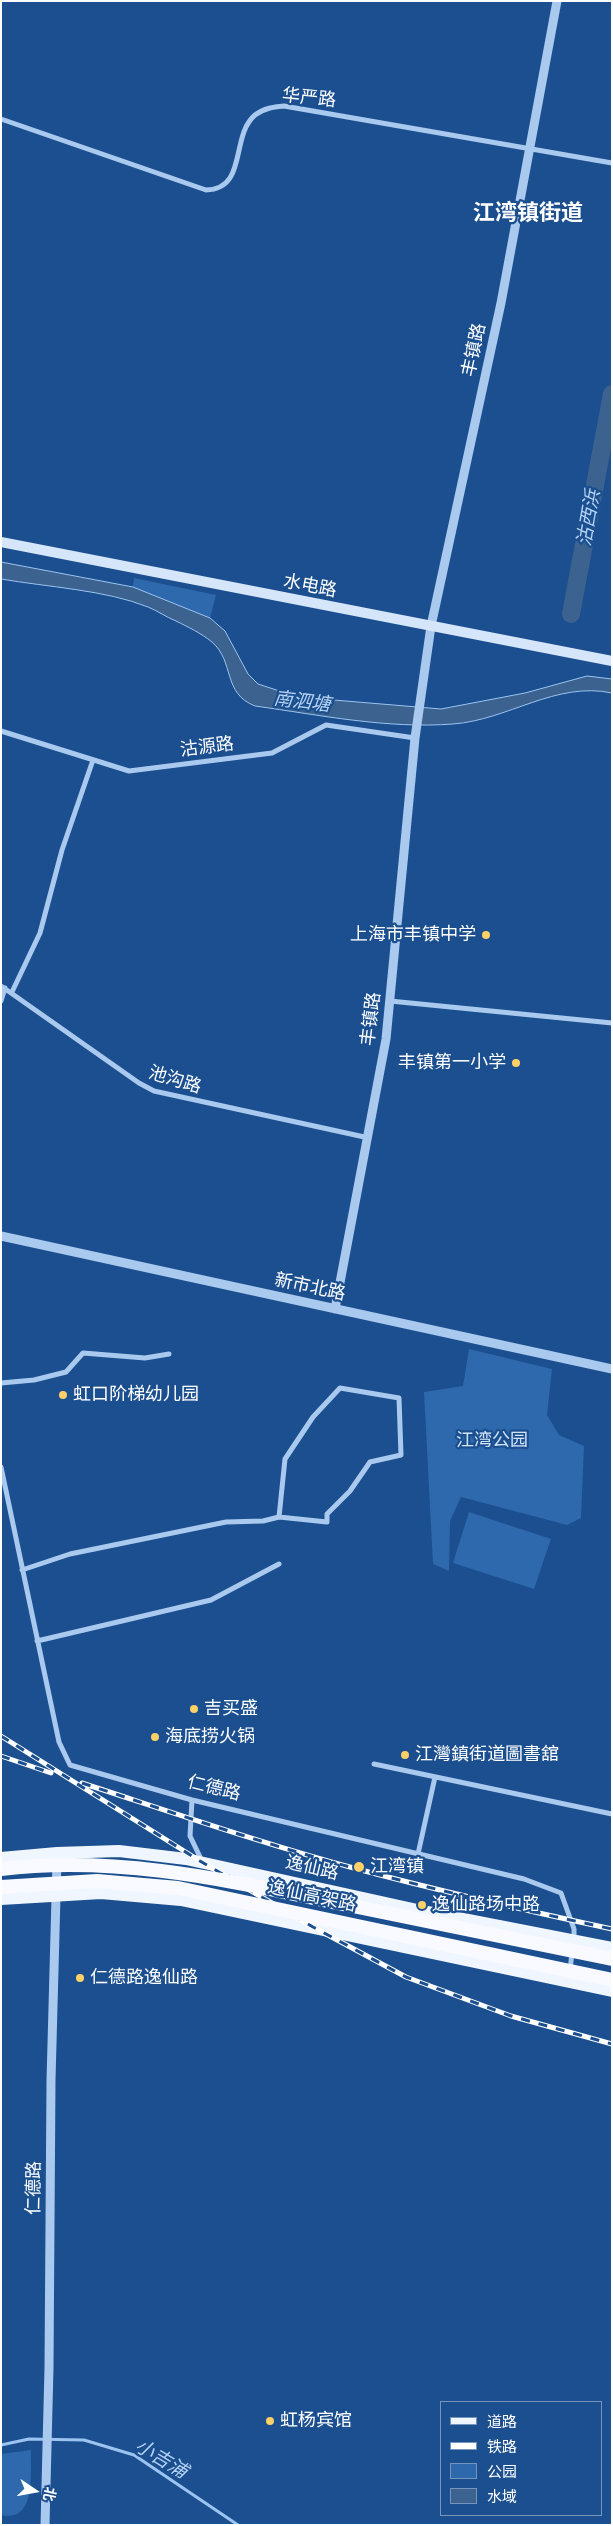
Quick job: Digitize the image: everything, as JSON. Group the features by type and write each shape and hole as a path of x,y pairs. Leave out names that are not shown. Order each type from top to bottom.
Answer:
{"highway":[{"name":"逸仙高架路","path":"1,1869 97,1864 190,1874 612,1960"},
{"name":"逸仙高架路","path":"1,1887 97,1881 178,1888 612,1980"}],"main road":[{"name":"水电路","path":"1,542 612,661"},
{"name":"逸仙路","path":"1,1858 58,1853 119,1851 205,1862 422,1911 612,1948"},
{"path":"1,1898 101,1893 180,1900 612,1991"}],"street":[{"name":"丰镇路","path":"335,1309 386,1039 415,733 431,626 531,149 558,1"},
{"name":"华严路","path":"1,119 206,190 217,190 226,185 232,176 244,131 254,116 267,108 284,106 612,163"},
{"name":"沽源路","path":"1,731 129,771 272,753 326,726 415,733"},
{"path":"12,992 40,933 62,850 93,760"},
{"path":"1,1001 3,987"},
{"name":"池沟路","path":"3,987 131,1078 154,1091 368,1138"},
{"path":"390,1001 612,1023"},
{"name":"新市北路","path":"1,1236 612,1369"},
{"path":"1,1383 34,1380 66,1372 83,1353 145,1358 169,1354"},
{"path":"22,1570 70,1554 226,1522 263,1521 279,1518 327,1522 327,1514 350,1491 370,1462 401,1455 399,1398 340,1388 313,1417 285,1459 279,1518"},
{"name":"仁德路","path":"1,1467 59,1742 70,1765 192,1800 524,1879 561,1893 574,1929 568,1981"},
{"path":"37,1641 211,1600 279,1564"},
{"path":"374,1764 612,1814"},
{"path":"418,1854 435,1777"},
{"path":"192,1800 190,1836 195,1849 205,1862"},
{"name":"仁德路","path":"45,2525 48,2420 51,2080 58,1853"}],"green space":[{"path":"134,578 216,595 210,618 133,587"},
{"name":"江湾公园","path":"469,1349 552,1369 547,1415 559,1435 584,1446 581,1518 567,1525 461,1497 450,1521 449,1571 433,1564 424,1392 463,1386"},
{"path":"469,1512 551,1539 534,1589 453,1563"},
{"path":"31,2450 31,2483 26,2504 21,2511 13,2515 1,2515 1,2454"}],"water":[{"name":"南泗塘","path":"1,562 133,587 210,618 225,631 248,674 258,684 298,697 441,709 525,693 587,676 612,679 612,693 571,692 552,696 473,721 428,725 378,723 255,706 238,693 219,650 212,642 194,630 132,601 95,593 1,579"}],"waterway":[{"name":"沽西浜","path":"571,614 612,394"},
{"name":"小吉浦","path":"1,2445 29,2439 84,2440 134,2455 238,2525"}],"railway":[{"path":"1,1736 200,1861 313,1927 406,1977 511,2016 612,2044"},
{"path":"1,1756 51,1773"},
{"path":"82,1783 326,1860 455,1894 612,1929"}],"place":[{"name":"上海市丰镇中学","path":"486,935"},
{"name":"丰镇第一小学","path":"516,1063"},
{"name":"虹口阶梯幼儿园","path":"63,1395"},
{"name":"吉买盛","path":"194,1709"},
{"name":"海底捞火锅","path":"155,1737"},
{"name":"江灣鎮街道圖書舘","path":"405,1755"},
{"name":"江湾镇","path":"359,1867"},
{"name":"逸仙路场中路","path":"422,1905"},
{"name":"仁德路逸仙路","path":"80,1978"},
{"name":"虹杨宾馆","path":"270,2421"}],"district":[{"name":"江湾镇街道","path":"528,213"}]}
